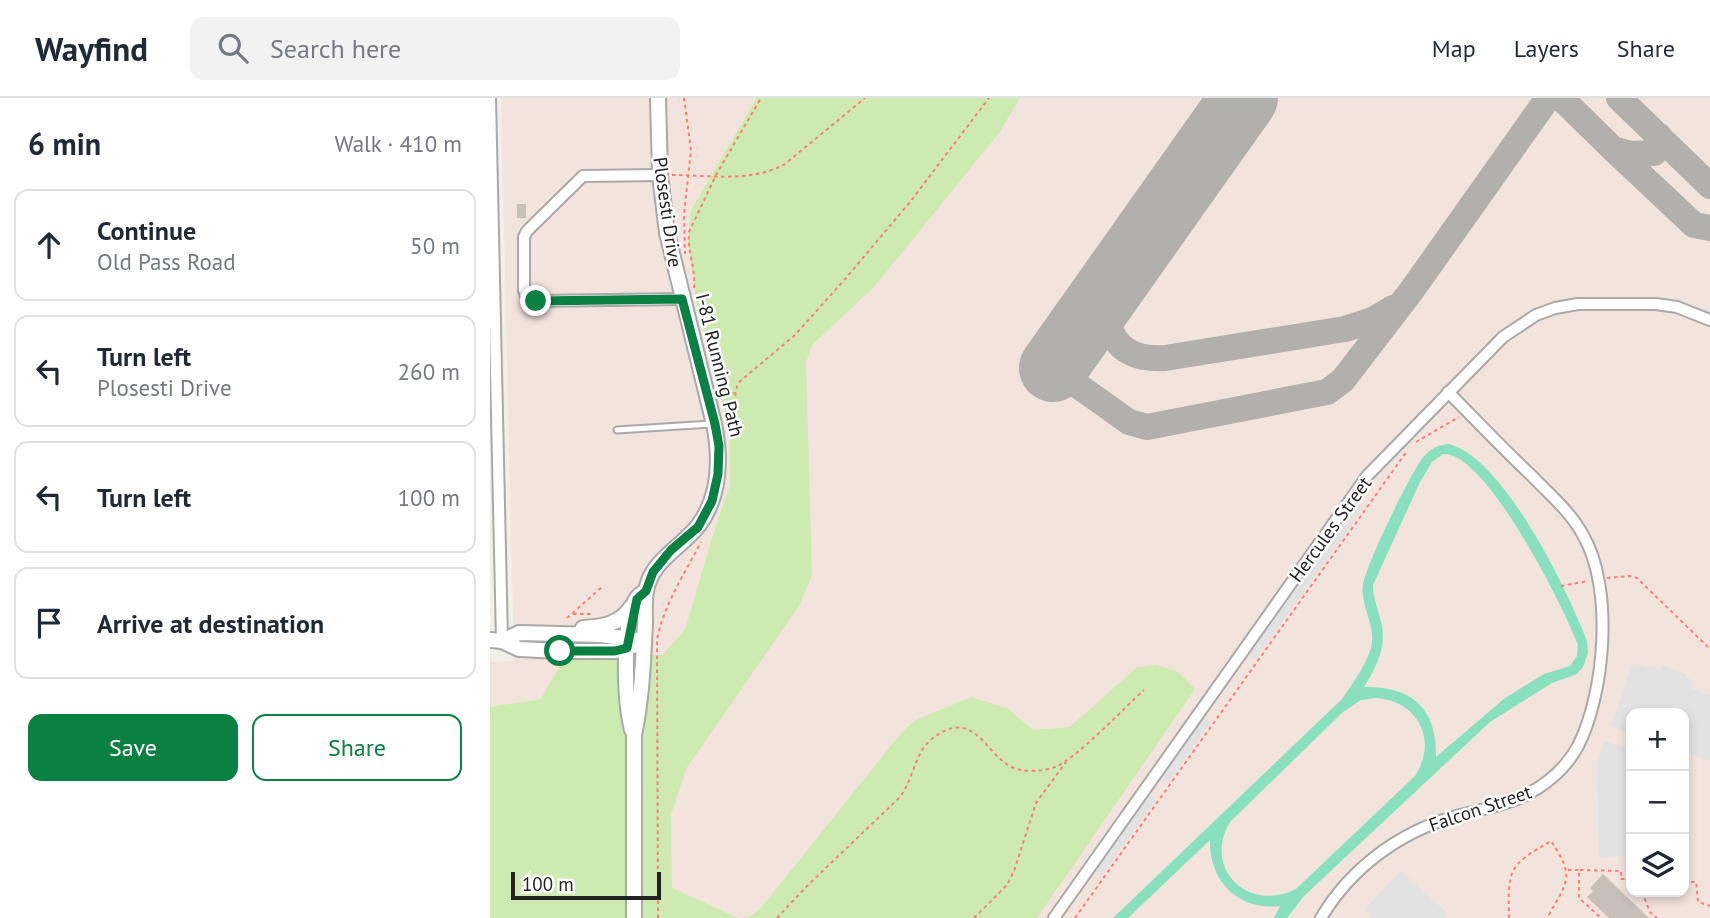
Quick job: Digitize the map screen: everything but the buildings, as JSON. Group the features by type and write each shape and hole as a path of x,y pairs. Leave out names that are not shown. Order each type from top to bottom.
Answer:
{"street":[{"path":"490,98 496,640"},
{"name":"Plosesti Drive","path":"634,735 627,711 628,643 641,595 653,572 671,550 698,527 712,501 718,474 719,446 688,295 667,233 660,175 658,98"},
{"path":"660,175 583,176 527,231 524,237 524,290 526,296 536,301 688,295"},
{"name":"Hercules Street","path":"1054,918 1367,476 1503,337 1536,315 1578,304 1656,304 1677,307 1710,320"},
{"name":"Falcon Street","path":"1321,918 1351,879 1394,843 1432,824 1523,796 1550,780 1577,747 1599,680 1602,632 1599,579 1589,547 1568,513 1448,392"},
{"path":"562,634 578,628 613,624 627,615 641,595"},
{"name":"Plosesti Drive","path":"634,918 634,735 640,708 643,643 641,595"},
{"path":"496,640 519,633 562,634 643,643"},
{"path":"496,640 519,649 615,651 628,643"}],"lane":[{"path":"617,430 715,424"}],"path":[{"path":"684,98 691,150 684,214 685,253"},
{"path":"688,295 695,276 686,241 693,221 716,175 761,98"},
{"path":"660,175 746,176 773,171 865,98"},
{"path":"726,437 734,416 738,383 795,335 846,278 910,202 989,98"},
{"path":"713,387 735,393"},
{"path":"1075,918 1412,444 1456,421 1466,410"},
{"path":"658,918 657,640 672,598 702,542"},
{"path":"1561,586 1599,579 1630,576 1637,578 1710,649"},
{"path":"567,618 603,586"},
{"path":"974,918 1007,885 1036,803 1068,760 1144,690"},
{"path":"777,918 899,798 908,785 925,745 942,732 958,728 975,733 984,739 1001,760 1018,770 1046,770 1068,760"},
{"path":"1509,918 1509,877 1516,864 1551,841 1566,863 1568,877 1547,918"},
{"path":"1567,870 1621,871 1621,879 1626,879"},
{"path":"1579,870 1579,898 1601,918"},
{"path":"1689,882 1696,882 1699,902 1710,906"},
{"path":"1644,897 1650,912 1657,918"}],"shaded area":[{"path":"501,98 1710,98 1710,918 490,918 490,662 514,661"},
{"path":"1352,498 1363,509 1256,659 1241,652"},
{"path":"1632,663 1660,669 1662,665 1687,674 1686,678 1694,680 1692,689 1710,695 1710,761 1689,754 1689,708 1626,708 1626,733 1611,726"},
{"path":"1199,713 1211,722 1167,784 1154,776"},
{"path":"1605,741 1626,748 1626,856 1599,857 1597,763"},
{"path":"1144,790 1156,800 1102,875 1090,867"},
{"path":"1401,871 1448,914 1444,918 1372,918 1364,910"}],"green space":[{"path":"757,98 1020,98 999,133 874,287 813,344 806,362 812,575 799,606 686,769 671,815 672,888 738,918 490,918 490,707 541,699 566,655 662,655 685,630 730,486 730,428 698,313 688,241 691,210"},
{"path":"1448,444 1469,454 1490,473 1531,528 1565,591 1587,641 1588,653 1583,667 1577,674 1552,683 1490,722 1304,896 1287,918 1274,918 1280,906 1251,903 1228,890 1214,868 1210,840 1128,918 1113,918 1342,699 1371,648 1372,632 1363,585 1372,559 1419,464 1430,450","holes":["1443,454 1461,460 1480,477 1501,503 1557,599 1578,645 1577,656 1570,666 1544,674 1505,698 1436,757 1432,725 1418,703 1395,690 1364,687 1374,671 1383,637 1373,585 1420,482 1432,462","1376,698 1403,707 1420,725 1425,749 1415,776 1296,889 1279,895 1262,895 1247,891 1235,882 1226,870 1222,856 1223,839 1230,822 1343,712 1361,700"]},
{"path":"1156,665 1178,672 1195,689 1037,918 747,918 760,909 902,732 916,720 971,697 1007,708 1033,730 1070,727 1137,667"}],"taxiway":[{"path":"1053,368 1129,422 1147,427 1327,392 1343,380 1412,290 1548,98"},
{"path":"1561,98 1613,149 1630,154 1654,153 1658,147 1659,136"},
{"path":"1619,98 1710,186"},
{"path":"1613,149 1694,225 1710,228"},
{"path":"1112,286 1108,316 1110,329 1124,348 1148,358 1165,358 1345,329 1373,320 1393,308"}],"runway":[{"path":"1053,368 1244,98"}],"route":[{"path":"536,301 682,299 719,446 718,474 712,501 698,527 671,550 653,572 646,591 637,599 627,648 615,651 560,651"}]}
